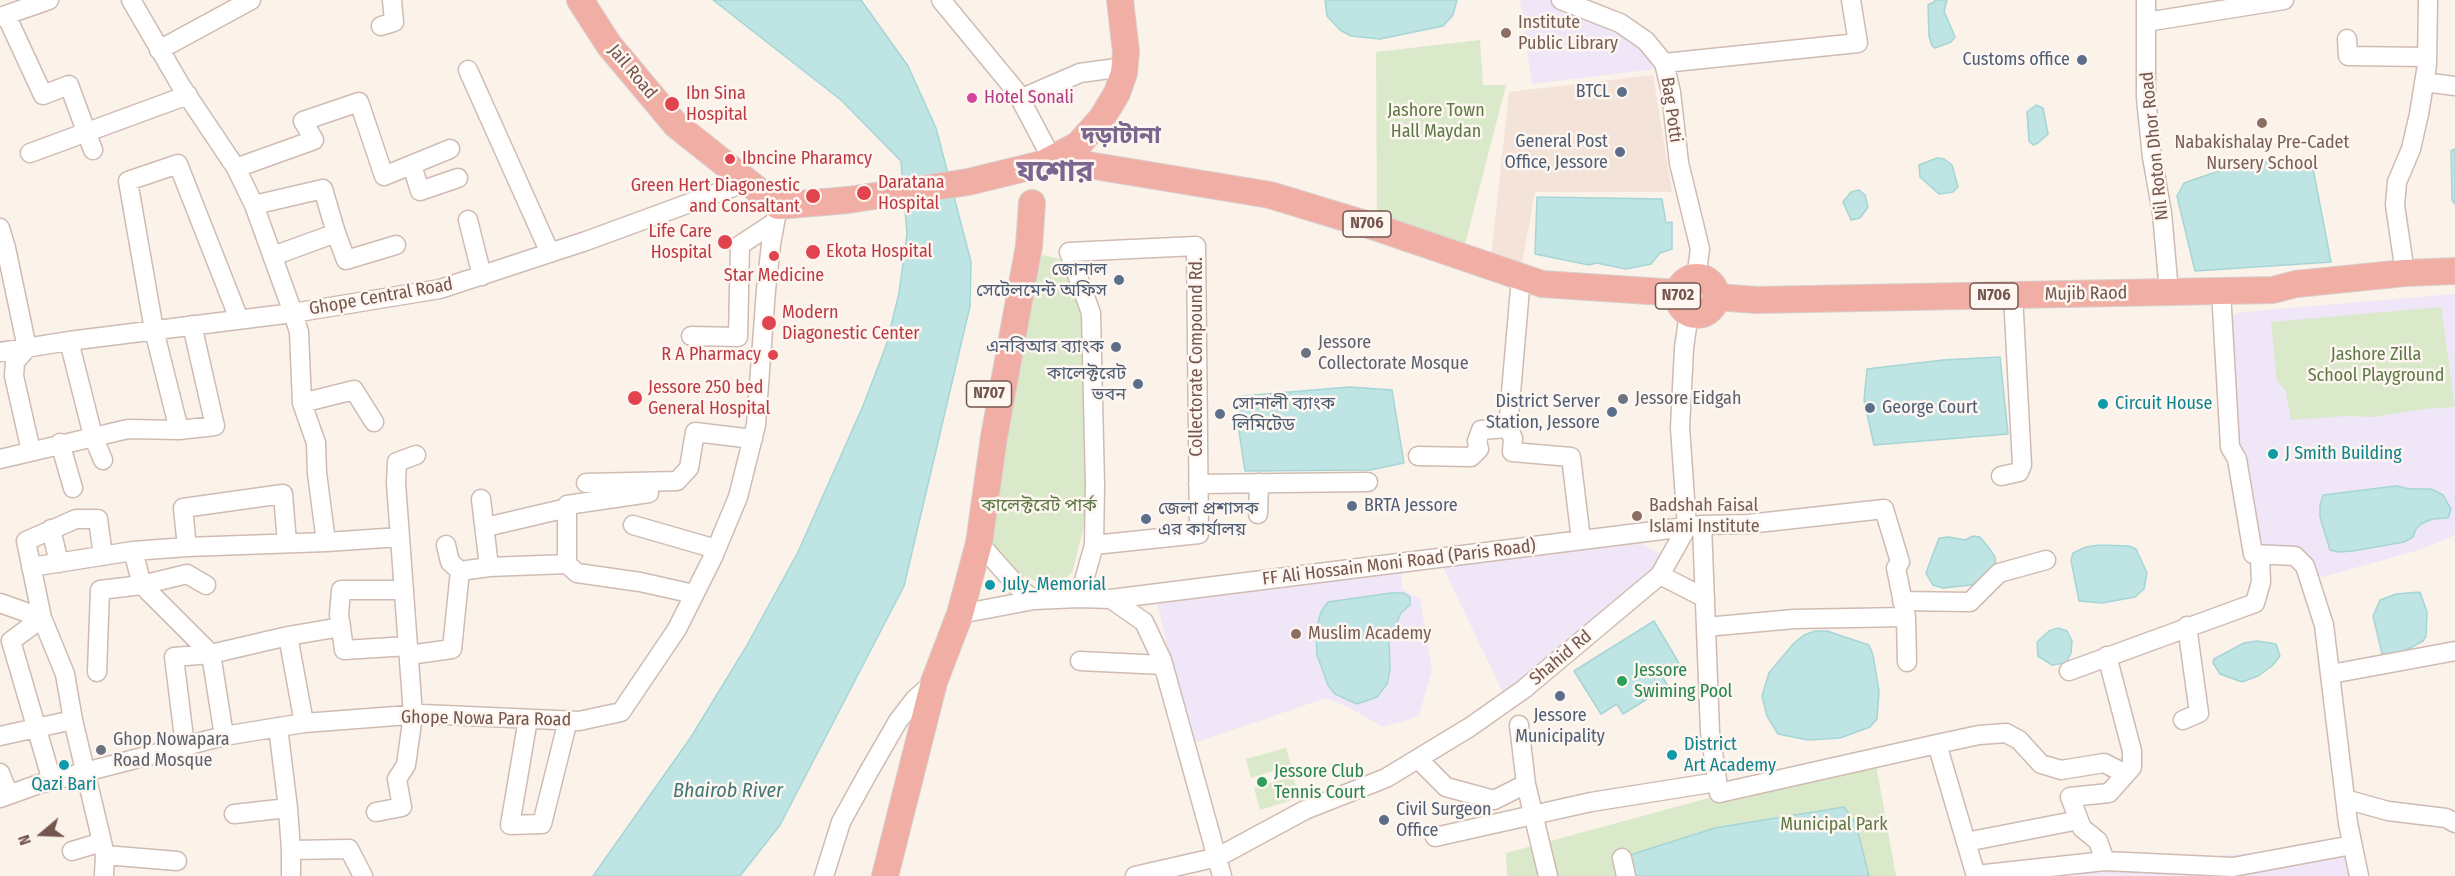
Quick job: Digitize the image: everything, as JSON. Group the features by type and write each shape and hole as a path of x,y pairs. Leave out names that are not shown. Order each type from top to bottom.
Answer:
{"highway":[{"name":"Jail Road","path":"580,0 609,45 676,125 747,182 776,214"},
{"path":"776,214 968,182 1047,161 1078,146 1102,118 1117,93 1126,52 1120,0"},
{"name":"N706","path":"1047,161 1270,195 1372,226 1550,286 1688,295"},
{"name":"N707","path":"966,590 975,488 1002,311 1015,249 1047,161"},
{"name":"N707","path":"885,876 934,682 960,614 979,543 994,437 1029,246 1032,203"},
{"name":"Mujib Raod","path":"1716,297 1756,300 2273,290 2296,284 2405,273 2453,278"},
{"name":"N706","path":"2273,290 2296,294 2453,278"},
{"name":"N702","path":"1688,295 1701,315 1712,308 1716,297"}],"street":[{"path":"49,0 3,16 43,95 69,85 93,150"},
{"path":"131,0 159,50 236,168 254,205 273,256 299,332 302,403 316,443 317,472 326,542"},
{"path":"159,50 251,0"},
{"path":"381,26 394,22 392,0"},
{"path":"942,0 1020,99 1047,161"},
{"name":"Bag Potti","path":"1561,0 1620,23 1646,41 1664,63 1671,92 1679,163 1700,249 1688,295"},
{"path":"1664,63 1858,43 1851,0"},
{"name":"Nil Roton Dhor Road","path":"2146,0 2146,98 2152,157 2162,213 2169,292"},
{"path":"2146,22 2284,0"},
{"path":"2405,273 2395,205 2397,182 2411,149 2424,82 2428,0"},
{"path":"2347,39 2349,56 2427,57"},
{"path":"1020,99 1080,73 1124,67"},
{"path":"468,70 550,253"},
{"path":"2424,82 2455,86"},
{"path":"30,153 188,95"},
{"path":"236,168 314,140 303,120 359,102 384,176 450,149"},
{"path":"179,430 154,330 128,181 178,164 239,320"},
{"path":"412,165 420,191 458,178"},
{"name":"Ghope Central Road","path":"0,352 293,313 440,289 550,253 747,182"},
{"path":"254,205 322,189 346,260 396,245"},
{"path":"691,336 738,337 740,244 776,214"},
{"name":"Ghope Nowa Para Road","path":"4,796 85,772 224,736 304,723 413,715 579,721 621,711 677,629 716,549 738,497 756,425 766,290 776,214"},
{"path":"468,220 482,276"},
{"path":"0,228 27,348 15,362 14,376 32,451"},
{"path":"273,256 336,233"},
{"name":"Collectorate Compound Rd.","path":"1079,598 1094,545 1091,314 1069,252 1196,246 1199,534 1094,545"},
{"path":"1521,277 1508,428 1513,438 1512,452 1571,458 1581,540"},
{"path":"2220,291 2230,447 2237,459 2253,554 2295,556 2305,566 2324,625 2345,800 2359,876"},
{"path":"1688,295 1680,428 1705,598 1710,732 1719,793 1978,735 2006,733 2019,740 2040,764 2061,770 2104,763 2126,774"},
{"path":"2001,476 2019,472 2022,465 2013,295"},
{"path":"0,459 60,443 128,429 179,430 214,426 192,325"},
{"path":"69,341 93,436 103,460"},
{"path":"302,403 354,390 374,422"},
{"path":"1418,456 1471,457 1479,449 1477,441 1481,430 1508,428"},
{"path":"586,483 677,481 688,468 695,432 753,439"},
{"path":"60,443 74,488"},
{"path":"376,812 402,807 397,779 406,765 413,715 396,483 397,462 416,455"},
{"path":"1198,484 1368,482"},
{"path":"1258,514 1259,483"},
{"path":"486,527 567,508 567,505 649,493"},
{"path":"187,547 183,508 283,494 287,543"},
{"path":"481,500 489,567"},
{"path":"567,508 567,564"},
{"name":"FF Ali Hossain Moni Road (Paris Road)","path":"960,614 1034,600 1111,599 1694,526 1758,523 1884,509 1900,562 1896,568 1904,609"},
{"path":"104,556 98,519 76,519 26,541 42,618 65,674 73,720 104,849 104,876"},
{"path":"633,525 716,549"},
{"name":"Shahid Rd","path":"1135,876 1218,857 1305,810 1386,778 1470,727 1524,689 1660,575 1694,526"},
{"path":"51,529 59,563"},
{"path":"31,567 133,551 400,537"},
{"path":"979,543 1018,587 1034,600"},
{"path":"446,545 450,562 460,571 489,567 567,564 577,573 640,582 694,594"},
{"path":"133,551 142,585 211,654 224,736"},
{"path":"2069,671 2255,603 2261,582 2260,559"},
{"path":"1706,627 1970,602 2000,573 2046,560"},
{"path":"405,590 341,590 339,615 344,650 452,650 460,571"},
{"path":"98,672 100,590 142,585 187,574 206,585"},
{"path":"1660,575 1705,598"},
{"path":"1111,599 1144,622 1155,640 1222,876"},
{"path":"0,603 42,618"},
{"path":"1904,609 1907,662"},
{"path":"42,618 11,641 52,781"},
{"path":"2183,720 2199,713 2187,626"},
{"path":"185,746 174,657 211,654 288,636 341,627"},
{"path":"288,636 304,723"},
{"path":"2331,674 2455,651"},
{"path":"2105,861 2098,841 2082,828 2070,797 2109,793 2132,767 2132,752 2107,656"},
{"path":"1080,661 1163,665"},
{"path":"824,876 841,822 898,721 915,699 934,682"},
{"path":"528,719 510,825 542,824 568,720"},
{"path":"0,736 73,720"},
{"path":"1519,725 1526,784 1548,876"},
{"path":"278,727 288,808 292,875"},
{"path":"1937,744 1976,876 2105,861 2234,867 2352,845"},
{"path":"1418,759 1446,787 1494,800 1526,784"},
{"path":"0,773 4,796"},
{"path":"1435,837 1591,802 1717,782"},
{"path":"2345,800 2388,811 2446,818 2455,823"},
{"path":"234,814 288,808"},
{"path":"1966,842 2079,820"},
{"path":"72,851 104,849 177,861"},
{"path":"291,850 349,849 363,876"}],"shaded area":[{"path":"1520,0 1551,0 1619,27 1650,51 1656,69 1532,84"},
{"path":"1653,75 1672,192 1535,192 1522,264 1491,258 1509,92"},
{"path":"2455,294 2455,535 2422,549 2323,577 2257,546 2233,446 2225,318 2243,312"},
{"path":"1637,541 1660,554 1661,563 1504,695 1442,565"},
{"name":"Muslim Academy","path":"1401,566 1402,589 1420,599 1432,670 1419,716 1383,727 1350,708 1326,698 1191,744 1156,598"},
{"path":"2352,845 2359,876 1976,875"}],"green space":[{"name":"Jashore Town Hall Maydan","path":"1480,40 1483,85 1506,85 1464,248 1377,223 1376,52"},
{"name":"কালেক্টরেট পার্ক","path":"1043,255 1060,259 1072,276 1087,312 1087,515 1072,573 1056,586 1043,585 1017,573 1002,553 992,550 982,541 1031,269"},
{"name":"Jashore Zilla School Playground","path":"2441,307 2455,407 2422,409 2374,417 2347,416 2291,420 2286,392 2277,380 2271,322"},
{"path":"1286,748 1291,765 1251,778 1246,759"},
{"name":"Municipal Park","path":"1876,765 1896,876 1507,876 1506,853 1705,799"},
{"path":"1293,776 1299,798 1260,810 1254,788"}],"water":[{"name":"Bhairob River","path":"713,0 861,0 908,66 936,128 971,262 970,306 904,586 780,825 740,876 593,876 691,737 746,647 798,552 863,406 886,346 899,293 907,234 901,161 841,100"},
{"path":"1325,0 1457,0 1453,15 1443,26 1380,39 1351,36 1340,30 1327,16"},
{"path":"1935,0 1947,0 1944,11 1955,37 1951,42 1935,48 1929,36 1928,5"},
{"path":"2036,105 2043,108 2048,134 2033,145 2029,141 2027,112"},
{"path":"2455,149 2455,204 2452,200 2451,151"},
{"path":"1937,158 1944,159 1952,165 1958,187 1953,192 1939,194 1920,177 1919,165"},
{"path":"2311,158 2331,262 2195,271 2177,196 2184,183 2239,164"},
{"path":"1859,190 1865,195 1868,207 1860,218 1851,220 1843,202 1851,192"},
{"path":"1537,197 1662,199 1666,223 1672,222 1672,249 1660,253 1651,264 1626,269 1597,263 1589,265 1535,254"},
{"path":"2000,357 2008,434 1874,445 1864,400 1867,369 1943,360"},
{"path":"1350,387 1392,390 1404,463 1370,470 1245,471 1238,425 1241,396"},
{"path":"2396,486 2431,489 2443,495 2451,509 2448,518 2432,519 2421,524 2413,537 2404,542 2353,551 2330,550 2320,517 2323,495"},
{"path":"1973,536 1980,537 1989,548 1995,557 1996,567 1978,583 1971,585 1943,588 1933,585 1926,573 1939,538 1965,540"},
{"path":"2129,546 2136,549 2147,573 2144,589 2135,597 2102,603 2079,601 2071,560 2073,553 2086,547"},
{"path":"2420,592 2427,612 2426,636 2423,641 2410,648 2383,658 2373,616 2380,600 2396,594"},
{"path":"1403,593 1410,597 1410,605 1401,613 1389,640 1390,670 1387,684 1377,697 1357,704 1335,694 1328,685 1317,655 1316,630 1321,612 1328,602"},
{"path":"1654,621 1680,665 1662,676 1668,686 1623,714 1617,704 1601,714 1574,671"},
{"path":"2058,628 2067,631 2072,641 2071,653 2066,663 2052,665 2038,656 2037,642 2049,631"},
{"path":"1815,631 1827,631 1869,645 1879,691 1877,719 1870,727 1840,738 1808,740 1778,734 1767,716 1762,696 1769,673 1794,643 1804,635"},
{"path":"2257,641 2276,644 2280,656 2272,666 2258,676 2242,682 2220,674 2213,663 2214,659 2244,643"},
{"path":"1844,807 1856,824 1869,876 1634,876 1630,855 1715,828"}],"place":[{"name":"Institute Public Library","path":"1506,33"},
{"name":"Customs office","path":"2082,60"},
{"name":"BTCL","path":"1622,92"},
{"name":"Hotel Sonali","path":"972,98"},
{"name":"Ibn Sina Hospital","path":"672,104"},
{"name":"Nabakishalay Pre-Cadet Nursery School","path":"2262,123"},
{"name":"General Post Office, Jessore","path":"1620,152"},
{"name":"Ibncine Pharamcy","path":"730,159"},
{"name":"Daratana Hospital","path":"864,193"},
{"name":"Green Hert Diagonestic and Consaltant","path":"813,196"},
{"name":"Life Care Hospital","path":"725,242"},
{"name":"Ekota Hospital","path":"813,252"},
{"name":"Star Medicine","path":"774,256"},
{"name":"জোনাল সেটেলমেন্ট অফিস","path":"1119,280"},
{"name":"Modern Diagonestic Center","path":"769,323"},
{"name":"এনবিআর ব্যাংক","path":"1116,347"},
{"name":"Jessore Collectorate Mosque","path":"1306,353"},
{"name":"R A Pharmacy","path":"773,355"},
{"name":"কালেক্টরেট ভবন","path":"1138,384"},
{"name":"Jessore 250 bed General Hospital","path":"635,398"},
{"name":"Jessore Eidgah","path":"1623,399"},
{"name":"Circuit House","path":"2103,404"},
{"name":"George Court","path":"1870,408"},
{"name":"District Server Station, Jessore","path":"1612,412"},
{"name":"সোনালী ব্যাংক লিমিটেড","path":"1220,414"},
{"name":"J Smith Building","path":"2273,454"},
{"name":"BRTA Jessore","path":"1352,506"},
{"name":"Badshah Faisal Islami Institute","path":"1637,516"},
{"name":"জেলা প্রশাসক এর কার্যালয়","path":"1146,519"},
{"name":"July_Memorial","path":"990,585"},
{"name":"Muslim Academy","path":"1296,634"},
{"name":"Jessore Swiming Pool","path":"1622,681"},
{"name":"Jessore Municipality","path":"1560,696"},
{"name":"Ghop Nowapara Road Mosque","path":"101,750"},
{"name":"District Art Academy","path":"1672,755"},
{"name":"Qazi Bari","path":"64,765"},
{"name":"Jessore Club Tennis Court","path":"1262,782"},
{"name":"Civil Surgeon Office","path":"1384,820"}],"district":[{"name":"দড়াটানা","path":"1121,136"},
{"name":"যশোর","path":"1055,173"}]}
